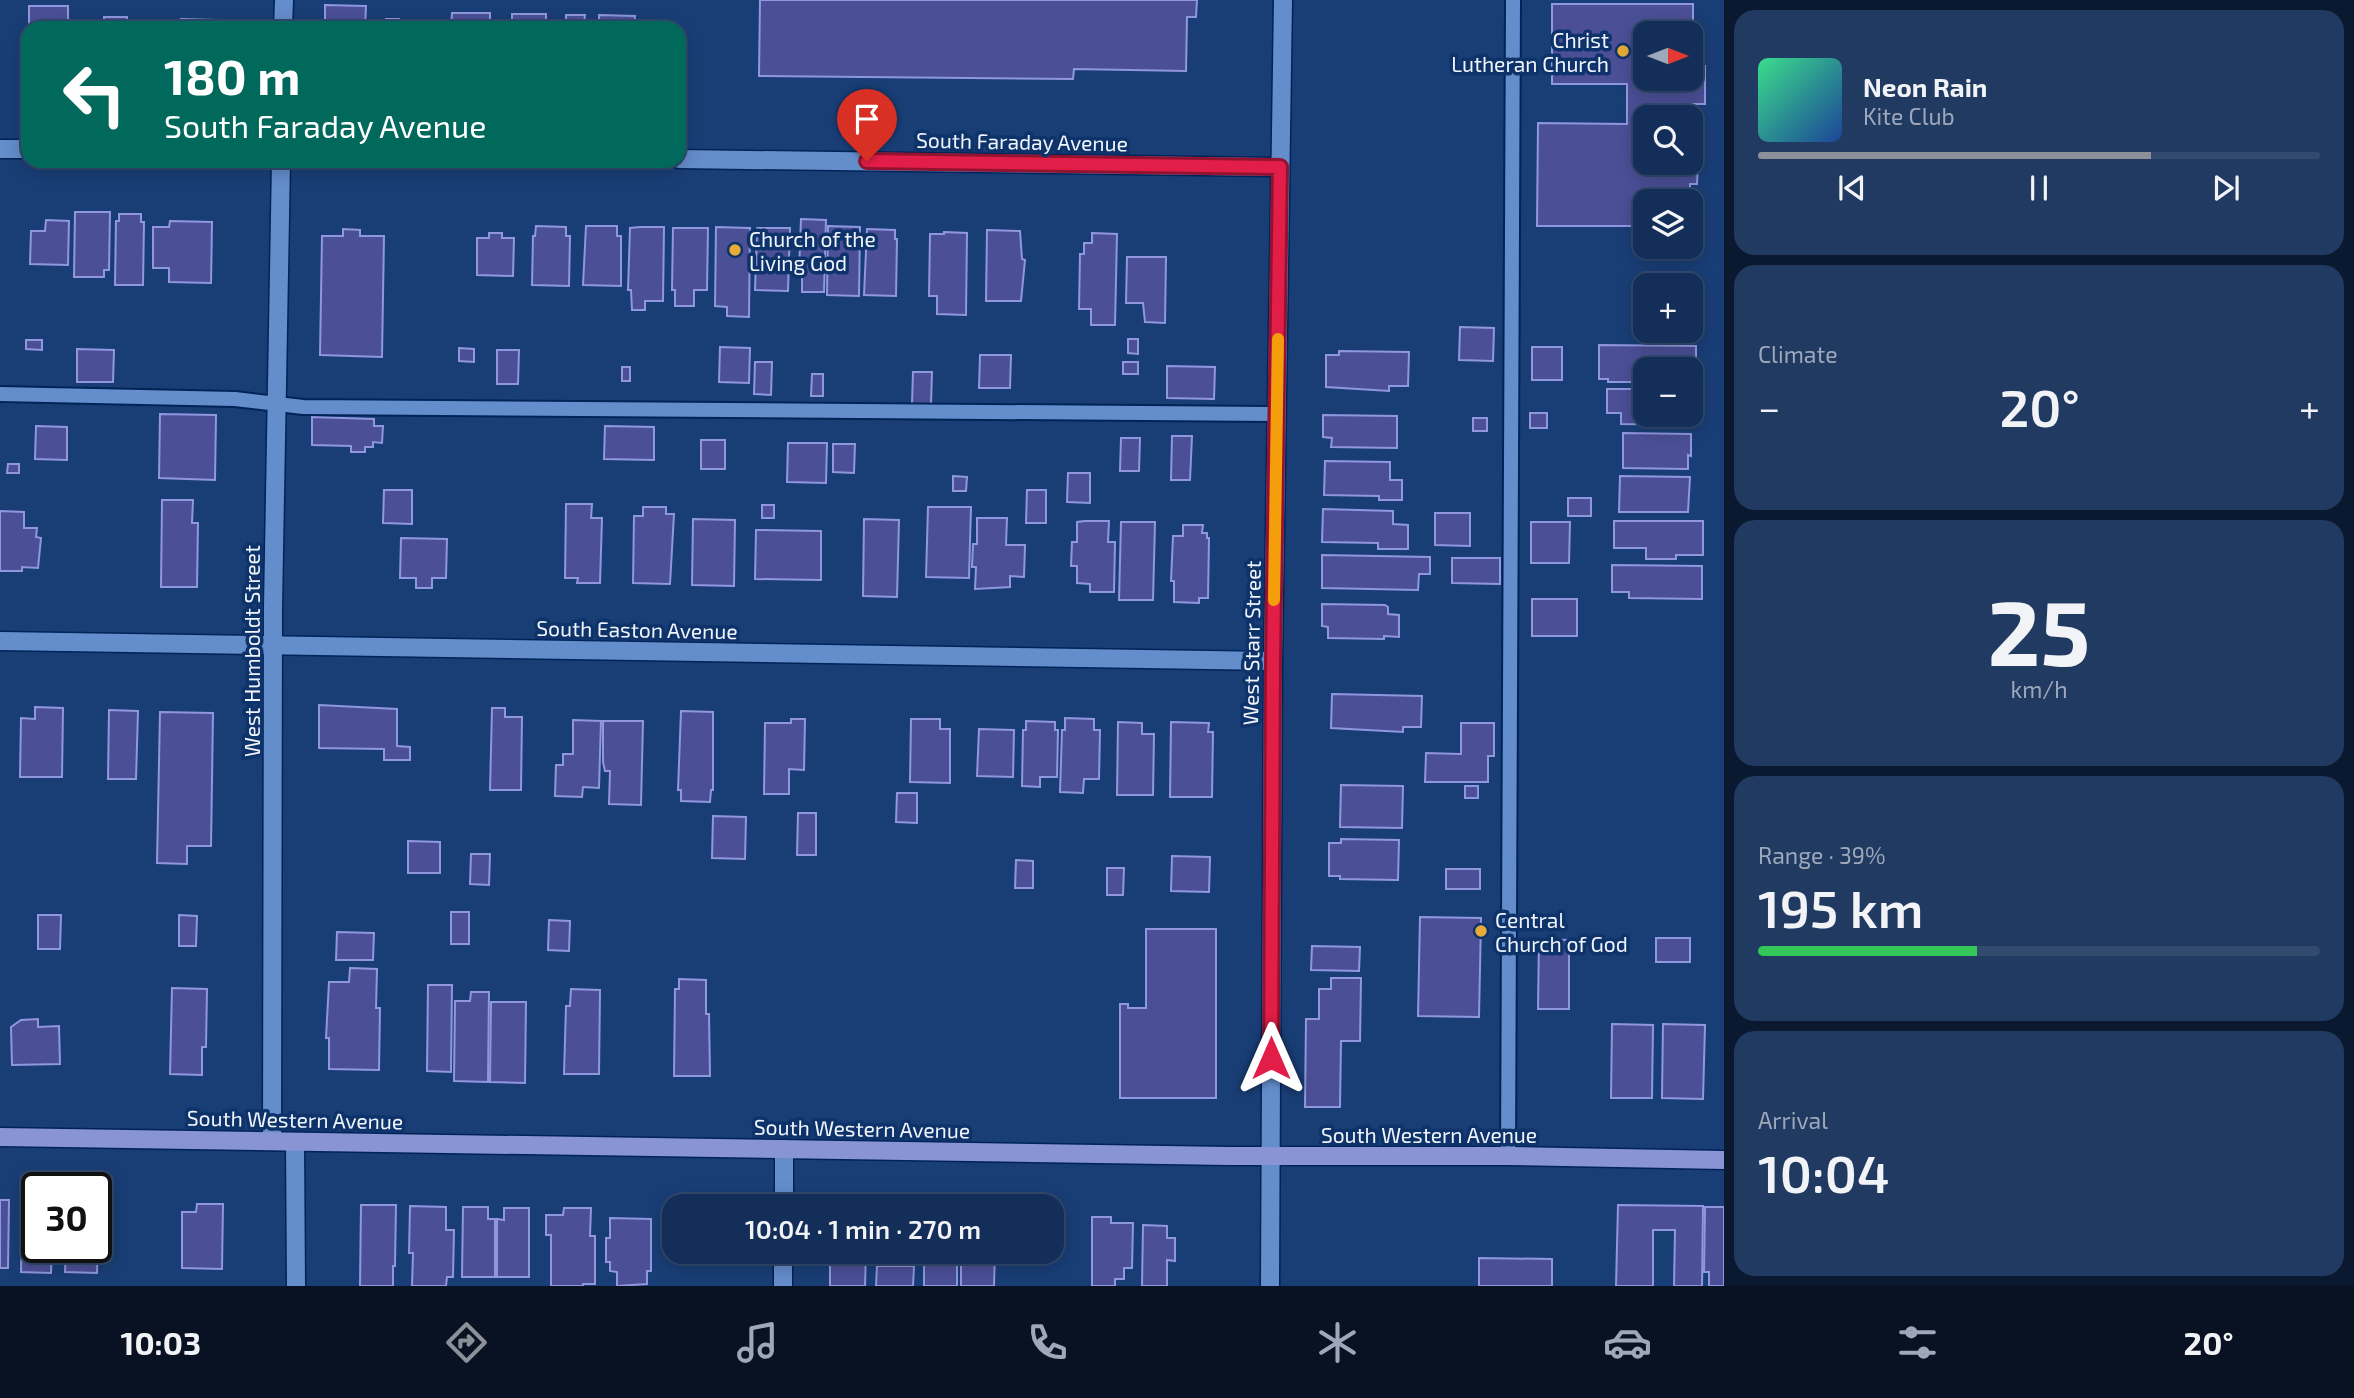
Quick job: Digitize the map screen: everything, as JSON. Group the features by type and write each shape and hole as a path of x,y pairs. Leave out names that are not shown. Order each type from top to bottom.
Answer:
{"main road":[{"name":"South Western Avenue","path":"0,1137 1270,1157 1508,1156 1724,1160"}],"street":[{"path":"283,21 284,0"},
{"name":"West Starr Street","path":"1270,1286 1273,661 1283,0"},
{"path":"0,149 21,149"},
{"name":"South Faraday Avenue","path":"686,159 1280,167"},
{"name":"West Humboldt Street","path":"272,1141 274,607 281,168"},
{"name":"South Easton Avenue","path":"0,641 1273,661"},
{"path":"295,1142 296,1286"},
{"path":"784,1149 784,1194"},
{"path":"783,1264 783,1286"}],"lane":[{"path":"1508,1156 1513,0"},
{"path":"0,394 235,399 317,407 1277,414"}],"building":[{"path":"760,0 1197,0 1196,17 1187,17 1186,71 1074,69 1073,79 759,76"},
{"path":"1552,4 1693,4 1693,21 1633,21 1633,91 1703,91 1705,66 1705,104 1633,105 1633,175 1697,175 1697,184 1690,184 1690,189 1633,189 1633,226 1537,226 1538,123 1627,124 1627,84 1552,84"},
{"path":"325,5 366,6 365,21 325,21"},
{"path":"29,6 68,6 68,21 29,21"},
{"path":"452,13 490,13 490,21 451,21"},
{"path":"512,14 546,14 546,21 512,21"},
{"path":"566,15 585,15 584,21 566,21"},
{"path":"599,15 635,16 635,21 599,21"},
{"path":"104,17 127,17 127,21 104,21"},
{"path":"181,19 217,20 217,21"},
{"path":"75,212 110,212 109,270 104,270 104,277 74,277"},
{"path":"119,214 141,214 141,222 144,222 143,285 115,285 116,221 119,221"},
{"path":"801,219 826,220 824,292 802,292 802,272 799,271"},
{"path":"46,220 69,221 68,265 30,264 31,231 45,231"},
{"path":"170,221 212,222 211,283 169,282 169,268 153,268 153,227 169,227"},
{"path":"536,226 566,227 566,236 570,236 569,286 532,285 533,236"},
{"path":"586,226 617,226 617,236 621,236 621,286 583,285"},
{"path":"828,226 860,227 859,296 827,295"},
{"path":"664,227 663,301 645,301 645,310 632,310 631,290 628,290 630,228"},
{"path":"716,227 750,228 749,317 727,316 727,307 715,306"},
{"path":"673,228 708,228 707,290 694,290 694,306 675,306 675,290 672,290"},
{"path":"757,228 790,228 788,291 755,290"},
{"path":"343,229 360,230 360,236 384,236 382,357 320,355 322,236 343,236"},
{"path":"867,229 895,230 896,296 864,295"},
{"path":"987,230 1020,231 1022,259 1025,260 1021,301 986,301"},
{"path":"489,233 502,233 502,238 514,238 513,276 477,275 477,238 489,238"},
{"path":"967,233 966,315 937,314 937,296 929,296 930,234"},
{"path":"1092,233 1117,234 1115,325 1091,325 1091,309 1079,309 1080,254 1084,254 1084,243 1092,243"},
{"path":"1127,257 1166,257 1165,323 1145,322 1143,303 1126,303"},
{"path":"1460,327 1494,328 1493,361 1459,360"},
{"path":"1128,339 1138,339 1138,354 1128,353"},
{"path":"26,340 42,340 42,350 26,349"},
{"path":"1599,345 1696,346 1696,357 1633,357 1633,382 1608,382 1608,379 1599,379"},
{"path":"720,347 750,348 749,383 719,382"},
{"path":"1532,347 1562,347 1562,380 1532,380"},
{"path":"459,348 474,349 474,362 459,361"},
{"path":"77,349 114,350 113,382 77,382"},
{"path":"497,350 519,350 518,384 497,384"},
{"path":"1339,351 1409,352 1408,386 1389,386 1389,391 1326,387 1326,355 1339,355"},
{"path":"980,355 1011,355 1010,388 979,388"},
{"path":"755,362 772,362 771,395 754,394"},
{"path":"1123,362 1138,362 1138,374 1123,374"},
{"path":"1167,366 1215,367 1214,399 1167,398"},
{"path":"622,367 630,367 630,381 622,381"},
{"path":"913,372 932,372 931,404 912,404"},
{"path":"812,374 823,374 823,396 811,396"},
{"path":"1607,389 1633,389 1633,424 1621,424 1621,413 1607,413"},
{"path":"1530,413 1547,413 1547,428 1530,428"},
{"path":"160,414 216,415 215,480 159,478"},
{"path":"1323,415 1397,416 1397,448 1331,447 1332,438 1323,437"},
{"path":"312,417 374,419 374,426 383,426 382,443 373,442 373,447 365,447 365,452 351,452 351,446 312,445"},
{"path":"1473,418 1487,418 1487,431 1473,431"},
{"path":"36,426 67,427 67,460 35,459"},
{"path":"605,426 654,427 654,460 604,459"},
{"path":"1623,433 1691,434 1688,469 1623,468"},
{"path":"1172,436 1192,436 1190,480 1171,480"},
{"path":"1121,438 1140,438 1139,471 1120,471"},
{"path":"701,440 725,440 725,469 701,469"},
{"path":"788,443 827,443 826,483 787,482"},
{"path":"833,444 855,444 854,473 833,472"},
{"path":"1325,461 1390,462 1390,480 1402,480 1402,500 1379,500 1379,496 1324,495"},
{"path":"8,464 19,464 19,473 7,473"},
{"path":"1068,473 1090,473 1090,503 1067,502"},
{"path":"953,476 967,477 966,491 953,491"},
{"path":"1620,476 1690,477 1688,512 1619,512"},
{"path":"384,490 412,490 412,524 383,523"},
{"path":"1027,490 1046,490 1046,523 1026,523"},
{"path":"1568,498 1591,498 1591,516 1568,516"},
{"path":"162,500 193,500 192,523 198,523 197,587 161,587"},
{"path":"566,504 592,504 591,518 602,518 600,583 577,583 578,578 565,578"},
{"path":"762,505 774,505 774,518 762,518"},
{"path":"643,507 666,507 666,514 674,514 670,584 633,583 634,516 643,516"},
{"path":"928,507 971,507 969,578 926,577"},
{"path":"1323,509 1393,511 1393,524 1408,525 1408,549 1378,549 1378,543 1322,542"},
{"path":"0,511 24,512 24,528 37,528 36,537 41,538 38,568 22,567 22,571 0,571"},
{"path":"1435,513 1470,513 1470,546 1435,545"},
{"path":"977,518 1007,518 1006,545 1025,545 1024,577 1010,576 1010,587 975,589 976,567 972,567 973,544 977,544"},
{"path":"693,519 735,520 734,586 692,585"},
{"path":"864,519 899,520 897,597 863,596"},
{"path":"1109,521 1108,542 1115,542 1114,592 1090,592 1090,584 1077,583 1077,566 1071,566 1072,542 1077,542 1077,522"},
{"path":"1614,521 1703,521 1703,555 1676,555 1676,559 1646,559 1646,548 1614,548"},
{"path":"1121,522 1155,522 1153,600 1119,600"},
{"path":"1531,522 1570,522 1569,563 1531,563"},
{"path":"1183,525 1203,525 1202,533 1207,533 1209,538 1208,598 1199,598 1199,603 1174,602 1174,581 1171,581 1173,536 1183,536"},
{"path":"756,530 821,531 821,580 755,579"},
{"path":"401,538 447,539 446,578 432,578 432,588 416,588 416,578 400,578"},
{"path":"1322,555 1430,557 1430,574 1419,574 1418,590 1322,588"},
{"path":"1452,558 1500,558 1500,584 1452,583"},
{"path":"1612,565 1702,566 1702,599 1629,598 1629,592 1612,592"},
{"path":"1532,599 1577,599 1577,636 1532,636"},
{"path":"1322,604 1385,605 1388,607 1388,614 1399,615 1399,637 1328,638 1328,627 1322,626"},
{"path":"1332,694 1422,696 1421,727 1403,727 1403,732 1331,728"},
{"path":"319,705 397,709 397,746 410,747 410,760 384,760 384,749 319,748"},
{"path":"35,707 63,708 62,777 20,777 21,718 35,719"},
{"path":"492,708 505,708 505,717 522,717 521,790 490,790"},
{"path":"109,710 138,711 136,779 108,779"},
{"path":"681,711 713,712 713,790 710,802 681,801 681,790 678,790"},
{"path":"160,712 213,713 211,846 187,846 187,864 157,863"},
{"path":"1065,718 1094,719 1094,730 1100,730 1099,779 1084,779 1083,793 1060,792 1062,730 1065,730"},
{"path":"791,719 805,719 804,770 789,769 789,794 764,794 765,723 791,723"},
{"path":"911,719 940,719 940,729 950,729 950,783 910,782"},
{"path":"573,720 601,721 599,788 583,787 582,797 555,796 556,765 563,765 563,754 573,754"},
{"path":"603,721 643,721 641,805 609,804 610,771 605,771 603,762"},
{"path":"1026,721 1055,722 1055,730 1058,730 1057,777 1040,777 1040,787 1022,786 1023,730 1026,730"},
{"path":"1118,722 1142,723 1142,734 1154,734 1153,795 1117,795"},
{"path":"1171,722 1209,723 1208,732 1213,732 1212,797 1170,797"},
{"path":"1461,723 1494,723 1494,756 1488,756 1488,782 1425,782 1426,753 1461,754"},
{"path":"979,729 1014,730 1013,777 977,776"},
{"path":"1341,785 1403,786 1402,828 1340,827"},
{"path":"1465,786 1478,786 1478,798 1465,798"},
{"path":"897,793 917,793 917,823 896,822"},
{"path":"798,813 816,813 816,855 797,855"},
{"path":"713,816 746,817 745,859 712,858"},
{"path":"1341,839 1399,840 1398,880 1340,879 1340,876 1329,876 1329,843 1341,843"},
{"path":"408,841 440,842 440,873 408,873"},
{"path":"471,854 490,854 489,885 470,884"},
{"path":"1172,856 1210,857 1209,892 1171,891"},
{"path":"1016,860 1033,861 1033,888 1015,888"},
{"path":"1107,868 1124,868 1123,895 1107,895"},
{"path":"1446,869 1480,869 1480,889 1446,889"},
{"path":"451,912 469,912 469,944 451,944"},
{"path":"38,915 61,915 60,949 38,949"},
{"path":"179,915 197,916 196,946 179,946"},
{"path":"1420,917 1481,918 1479,1017 1418,1016"},
{"path":"549,920 570,921 569,951 548,950"},
{"path":"1146,929 1216,929 1216,1098 1120,1098 1120,1004 1128,1004 1128,1008 1146,1008"},
{"path":"337,932 374,933 373,960 336,960"},
{"path":"1656,938 1690,938 1690,962 1656,962"},
{"path":"1539,939 1569,940 1569,1009 1538,1009"},
{"path":"1312,946 1360,947 1359,971 1311,970"},
{"path":"350,968 377,969 376,1008 380,1008 379,1070 329,1069 329,1038 326,1038 329,982 349,982"},
{"path":"1331,978 1361,978 1360,1041 1341,1041 1340,1107 1305,1107 1306,1019 1319,1019 1319,989 1331,989"},
{"path":"679,979 706,980 710,1076 674,1076 675,989 679,989"},
{"path":"428,985 452,985 451,1072 427,1071"},
{"path":"172,988 207,989 206,1047 202,1047 202,1075 170,1074"},
{"path":"571,989 600,990 599,1074 564,1074 566,1006 570,1006"},
{"path":"471,992 489,992 488,1082 454,1081 455,1001 470,1001"},
{"path":"491,1002 526,1002 525,1083 490,1082"},
{"path":"38,1019 38,1027 59,1026 60,1064 12,1065 11,1027 21,1020"},
{"path":"1612,1024 1653,1025 1652,1098 1611,1098"},
{"path":"1663,1024 1705,1025 1703,1099 1662,1098"},
{"path":"0,1200 9,1200 8,1268 0,1268"},
{"path":"197,1204 223,1204 222,1269 182,1268 182,1212 196,1212"},
{"path":"361,1205 396,1205 393,1286 360,1286"},
{"path":"1618,1205 1703,1206 1702,1286 1674,1286 1675,1230 1653,1230 1653,1286 1616,1286"},
{"path":"410,1206 446,1207 446,1230 454,1230 453,1277 447,1277 446,1286 412,1286 413,1253 409,1253"},
{"path":"463,1207 488,1207 488,1219 495,1219 495,1277 462,1277"},
{"path":"1705,1207 1724,1207 1724,1286 1709,1286 1709,1272 1704,1272"},
{"path":"504,1208 529,1208 529,1277 497,1277 497,1219 504,1220"},
{"path":"564,1208 591,1208 590,1236 595,1236 595,1284 551,1286 551,1235 546,1235 546,1215 563,1215"},
{"path":"1092,1217 1111,1217 1111,1223 1133,1223 1132,1268 1124,1268 1124,1279 1115,1279 1115,1286 1092,1286"},
{"path":"610,1218 651,1219 651,1271 647,1271 647,1284 617,1286 617,1272 610,1271 610,1262 606,1262 606,1238 610,1238"},
{"path":"1143,1225 1167,1226 1167,1238 1175,1238 1175,1261 1167,1260 1167,1286 1142,1286"},
{"path":"1479,1258 1552,1259 1552,1286 1479,1286"},
{"path":"21,1263 51,1263 51,1273 21,1272"},
{"path":"65,1263 97,1263 97,1273 65,1272"},
{"path":"830,1264 866,1264 865,1286 830,1286"},
{"path":"924,1264 957,1264 957,1286 924,1286"},
{"path":"961,1264 995,1264 994,1286 961,1286"},
{"path":"877,1266 914,1266 913,1286 876,1286"}],"slow traffic":[{"path":"1274,600 1278,339"}],"place":[{"name":"Christ Lutheran Church","path":"1623,51"},
{"name":"Church of the Living God","path":"735,250"},
{"name":"Central Church of God","path":"1481,931"}],"route":[{"path":"867,161 1280,167 1271,1058"}]}
